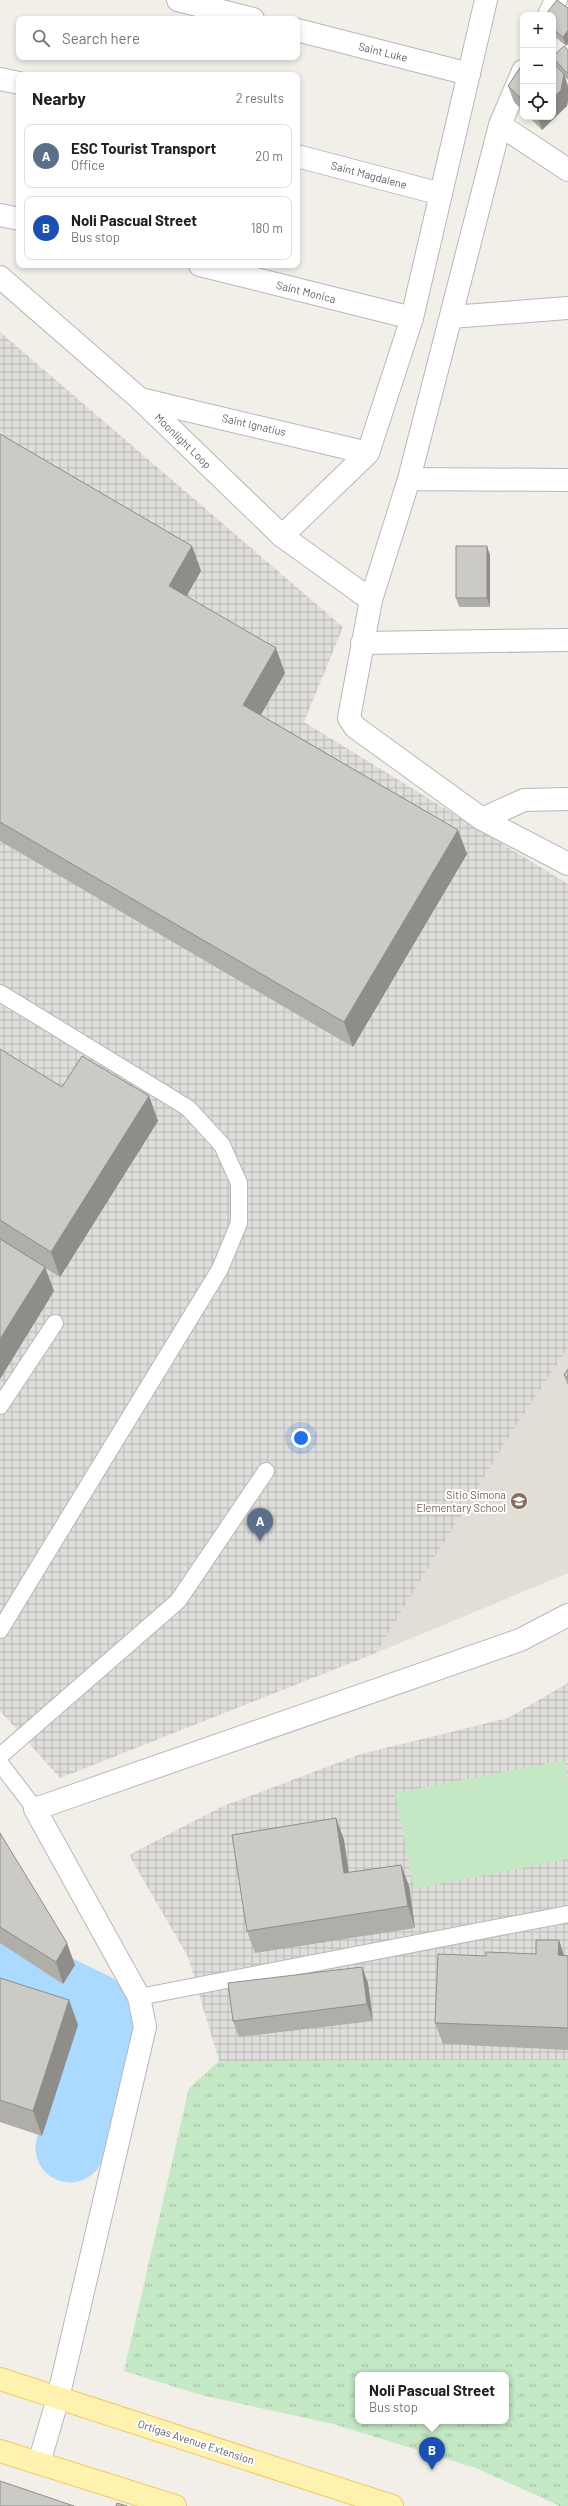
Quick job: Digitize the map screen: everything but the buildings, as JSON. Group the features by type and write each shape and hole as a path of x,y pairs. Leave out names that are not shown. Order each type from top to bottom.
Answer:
{"main road":[{"name":"Ortigas Avenue Extension","path":"0,2379 392,2506"},
{"path":"0,2451 175,2506"}],"street":[{"path":"178,0 241,16"},
{"path":"282,536 368,453 412,318 486,0"},
{"path":"550,12 556,0"},
{"name":"Saint Luke","path":"300,31 469,74"},
{"path":"0,78 16,83"},
{"path":"520,78 500,125 409,479 371,600 349,718 356,727 482,819 568,864"},
{"path":"500,125 568,170"},
{"name":"Saint Magdalene","path":"300,157 441,194"},
{"path":"0,215 16,218"},
{"name":"Saint Monica","path":"212,268 412,318"},
{"name":"Moonlight Loop","path":"0,277 140,399 282,536 371,600"},
{"path":"451,317 568,308"},
{"name":"Saint Ignatius","path":"140,399 368,453"},
{"path":"409,479 568,480"},
{"path":"362,643 568,640"},
{"path":"482,819 524,800 568,799"},
{"path":"39,2463 58,2398 145,2027 139,1997 35,1809 520,1640 568,1615"}],"lane":[{"path":"0,993 188,1108 222,1145 238,1183 239,1223 220,1269 0,1630"},
{"path":"0,1406 55,1323"},
{"path":"0,1756 178,1602 266,1471"},
{"path":"0,1764 35,1809"},
{"path":"139,1997 568,1914"}],"shaded area":[{"path":"0,332 343,627 304,722 568,884 568,1348 514,1429 376,1653 60,1778 0,1711"},
{"name":"Sitio Simona Elementary School","path":"568,1348 568,1573 376,1653 514,1429"},
{"path":"568,1683 568,2060 219,2061 188,1957 129,1855 221,1807 361,1754 508,1718"}],"green space":[{"path":"564,1760 568,1780 568,1859 414,1889 395,1793"},
{"path":"568,2060 568,2506 560,2506 476,2468 333,2424 201,2395 124,2371 189,2088 219,2061"}],"waterway":[{"path":"0,1962 94,2007 108,2020 70,2148"}],"place":[{"name":"Sitio Simona Elementary School","path":"519,1501"},
{"name":"ESC Tourist Transport","path":"260,1541"},
{"name":"Noli Pascual Street","path":"432,2470"}]}
